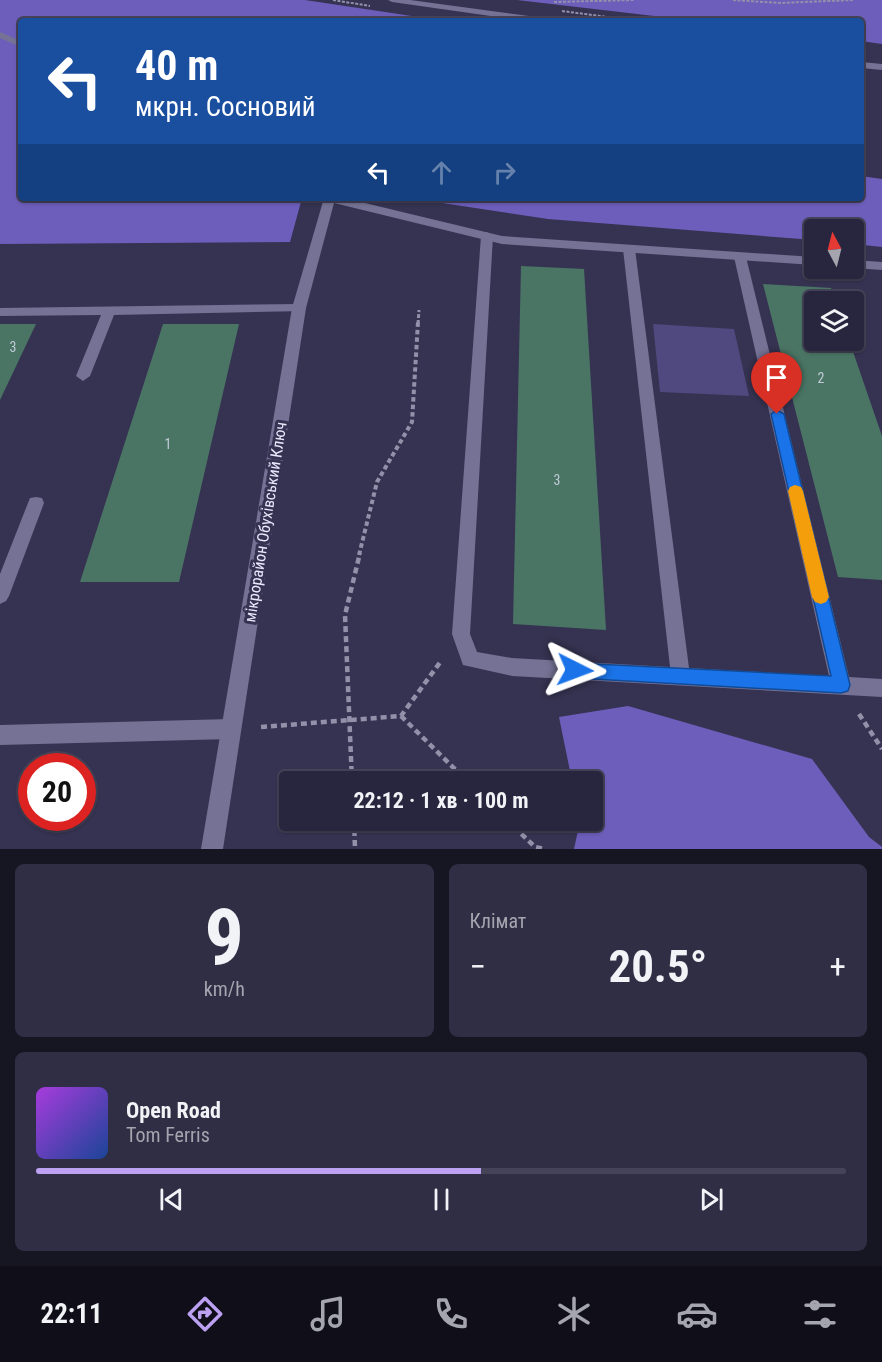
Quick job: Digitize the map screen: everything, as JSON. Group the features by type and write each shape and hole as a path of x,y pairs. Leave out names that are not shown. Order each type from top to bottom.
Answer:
{"street":[{"path":"392,0 522,18"},
{"path":"0,35 18,43"},
{"path":"864,65 882,67"},
{"name":"мікрорайон Обухівський Ключ","path":"212,849 299,308 329,201"},
{"path":"342,201 502,240 804,260"},
{"path":"487,236 461,634 471,659 512,667 882,688"},
{"path":"629,249 680,676"},
{"path":"740,256 841,685"},
{"path":"864,265 882,266"},
{"path":"0,312 299,308"},
{"path":"83,376 109,311"},
{"path":"0,596 36,503"},
{"path":"0,735 231,729"}],"path":[{"path":"554,2 634,0"},
{"path":"733,0 780,3 852,0"},
{"path":"351,771 345,615 377,482 412,422 418,310"},
{"path":"401,716 461,634"},
{"path":"841,685 882,750"},
{"path":"231,729 401,716 457,771"},
{"path":"354,831 355,849"},
{"path":"518,831 535,847 544,849"}],"shaded area":[{"path":"0,0 305,0 425,18 18,18 18,201 301,201 290,242 0,244"},
{"path":"517,0 882,0 882,44 864,41 864,18 671,18"},
{"path":"864,176 882,179 882,247 864,245 864,219 804,219 804,239 548,219 429,201 864,201"},
{"path":"653,324 734,329 749,396 660,392"},
{"path":"628,706 812,759 869,837 882,849 574,849 578,831 603,831 603,771 570,771 559,717"}],"building":[{"path":"521,266 584,269 606,630 513,624"},
{"path":"763,284 831,288 832,291 804,291 804,351 853,351 882,436 882,580 838,577"},
{"path":"0,324 36,324 0,400"},
{"path":"163,324 239,324 179,582 80,582"}],"slow traffic":[{"path":"795,491 821,597"}],"route":[{"path":"575,670 841,685 777,414"}]}
